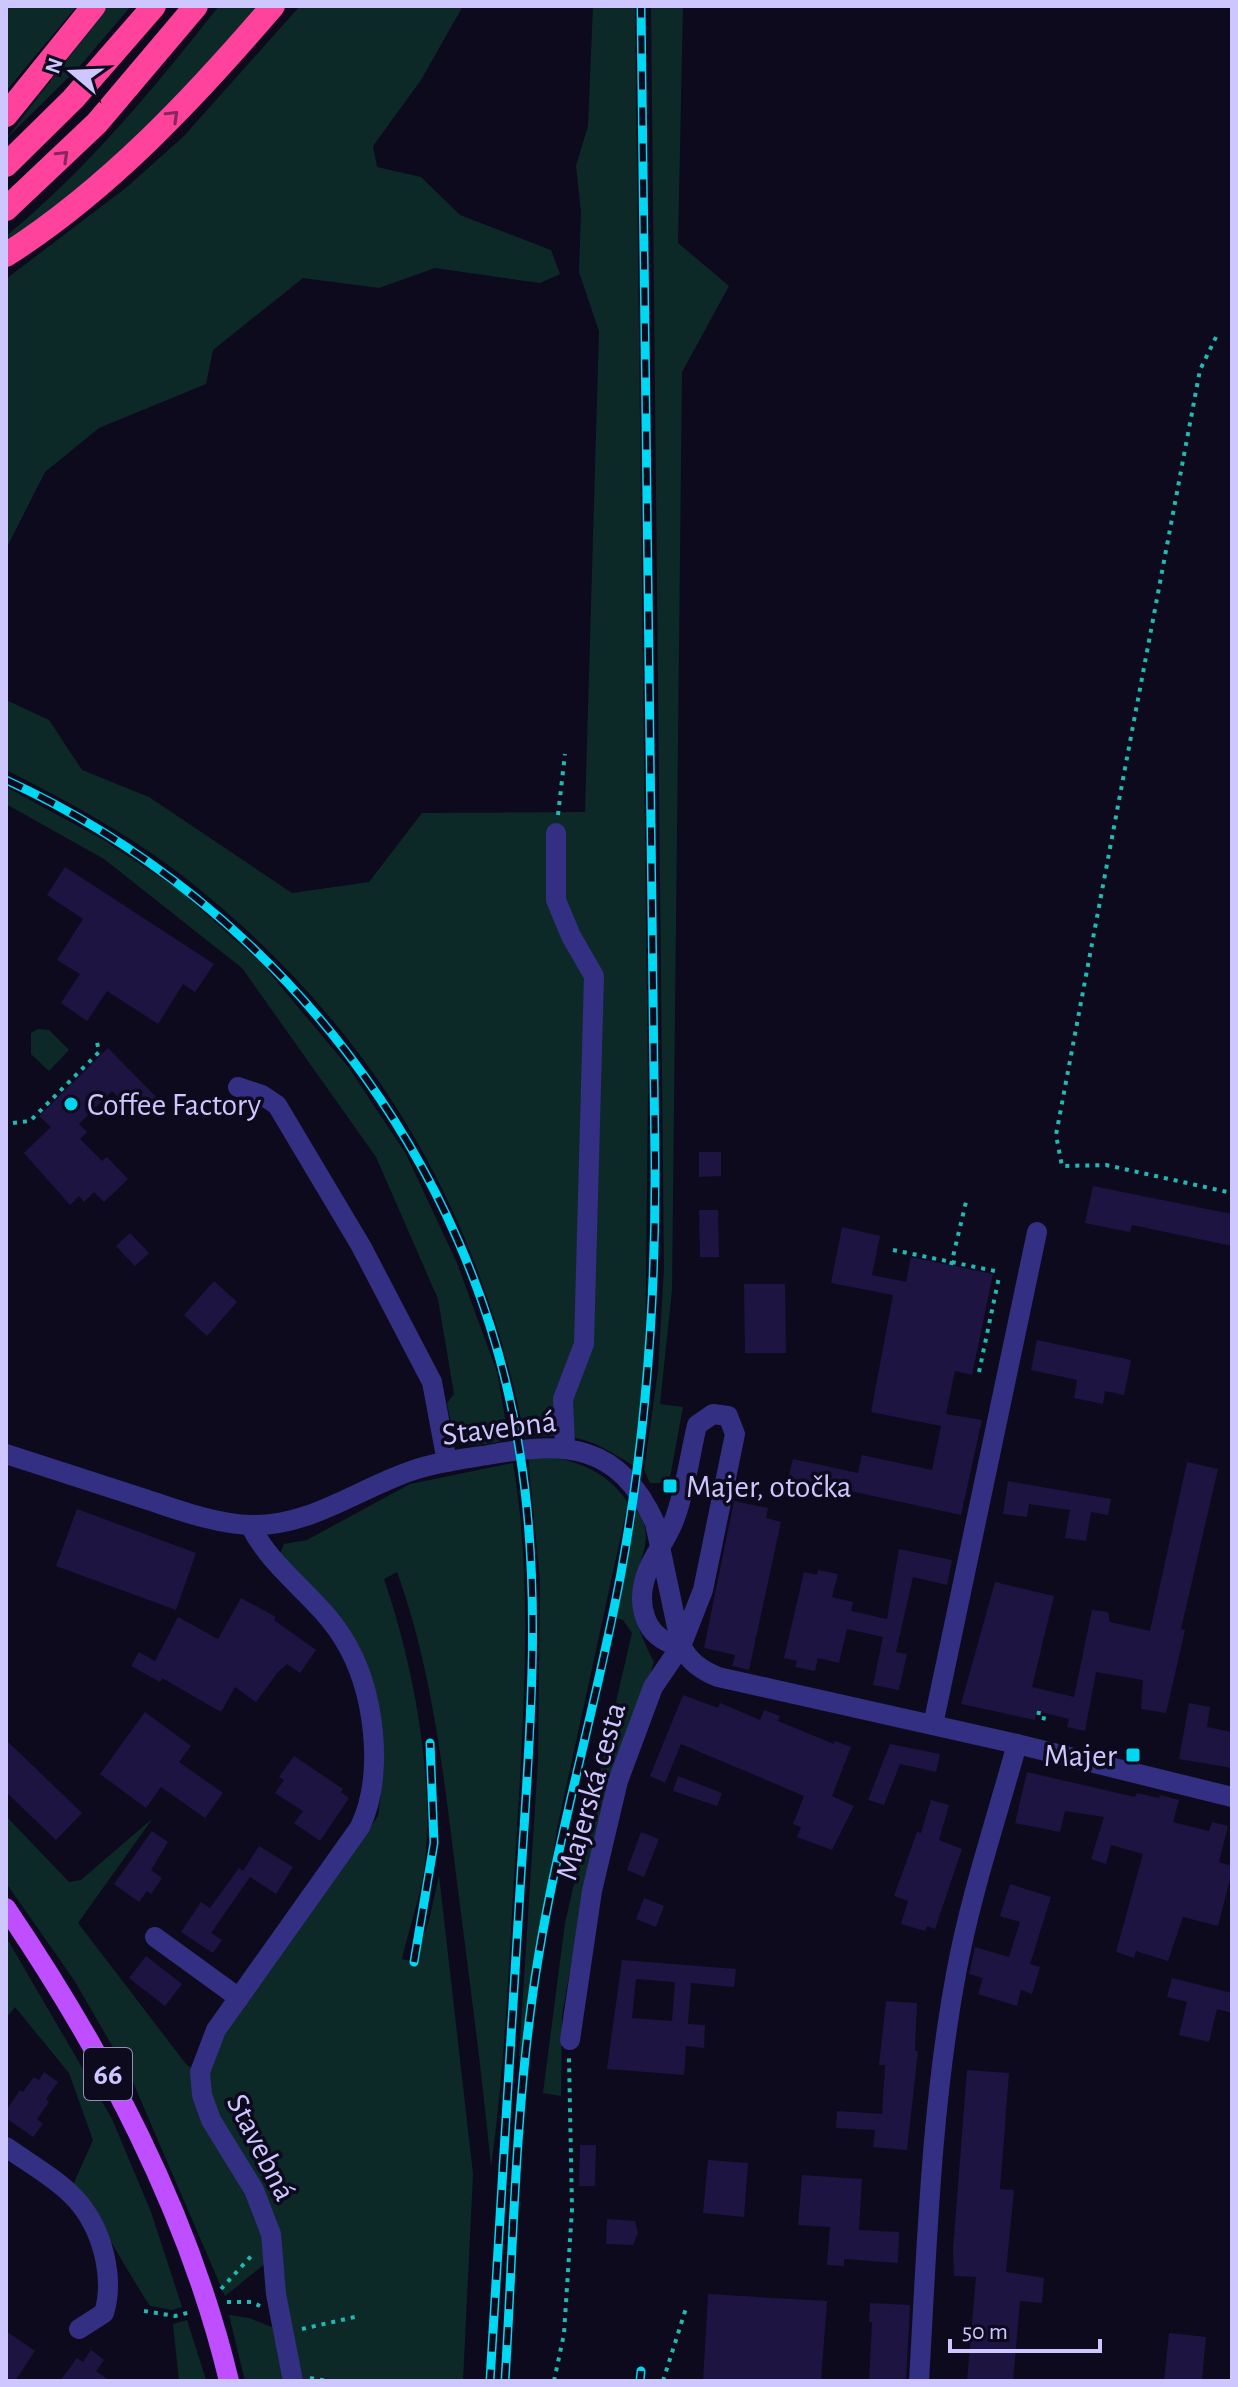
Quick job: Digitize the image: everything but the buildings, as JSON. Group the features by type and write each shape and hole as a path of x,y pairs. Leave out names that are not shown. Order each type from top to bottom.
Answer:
{"highway":[{"path":"6,115 94,6"},
{"path":"6,165 73,99 154,6"},
{"path":"6,209 97,123 196,6"},
{"path":"6,255 117,170 209,81 273,6"}],"main road":[{"name":"66","path":"6,1908 65,1998 122,2099 188,2252 229,2381"}],"street":[{"path":"556,833 556,900 571,936 594,976 584,1344 563,1399 565,1447"},
{"path":"238,1087 262,1095 277,1105 361,1246 432,1382 447,1462"},
{"path":"933,1725 1037,1232"},
{"name":"Majerská cesta","path":"570,2040 592,1891 618,1781 653,1687 681,1646 703,1590 735,1434 728,1416 713,1414 697,1425 676,1517 660,1549"},
{"name":"Stavebná","path":"7,1457 174,1508 250,1525 276,1524 311,1515 412,1470 447,1462 533,1446 565,1447 588,1453 607,1464 635,1489 655,1523 681,1646"},
{"name":"Stavebná","path":"250,1525 262,1550 344,1639 363,1689 376,1769 371,1804 360,1827 216,2030 200,2072 202,2095 211,2120 254,2190 271,2234 283,2333 293,2381"},
{"path":"681,1646 688,1659 718,1677 1017,1744 1232,1797"},
{"path":"919,2381 947,2028 970,1914 1017,1744"},
{"path":"155,1937 239,1998"},
{"path":"6,2147 85,2207 94,2220 106,2264 109,2296 104,2313 79,2329"}],"path":[{"path":"1216,337 1200,370 1056,1135 1062,1166 1106,1165 1232,1193"},
{"path":"556,833 565,754"},
{"path":"13,1123 30,1121 99,1052 96,1037"},
{"path":"952,1264 966,1202"},
{"path":"893,1250 1000,1274 979,1372"},
{"path":"1039,1711 1038,1717 1051,1720"},
{"path":"554,2381 564,2334 572,2209 570,2040"},
{"path":"212,2299 271,2234"},
{"path":"663,2381 687,2305"},
{"path":"283,2333 359,2316"}],"green space":[{"path":"6,6 77,6 6,91"},
{"path":"108,6 131,6 79,67 6,139"},
{"path":"219,6 258,6 140,133 76,191 6,243 6,236 92,156"},
{"path":"300,6 463,6 421,80 373,146 377,167 421,177 460,215 551,250 560,274 540,283 435,268 379,288 303,278 213,350 206,384 99,428 45,472 6,549 6,279 127,187 184,136"},
{"path":"593,6 635,6 648,1089 645,1370 634,1466 606,1449 583,1440 558,1436 525,1438 505,1354 479,1274 447,1199 409,1128 364,1060 312,997 254,937 167,864 100,820 6,770 6,700 49,720 82,770 149,797 292,893 369,882 422,813 585,812 599,331 579,272 581,212 576,166 588,126"},
{"path":"651,6 683,6 678,243 729,286 682,372 672,1290 660,1404 683,1407 669,1483 650,1483 644,1470 658,1371 664,1268"},
{"path":"6,787 102,839 179,890 262,964 349,1068 406,1154 457,1263 497,1372 509,1440 472,1445 464,1443 454,1431 447,1403 454,1394 438,1299 376,1157 242,968 104,859 6,804"},
{"path":"38,1029 49,1030 69,1050 49,1071 31,1054 31,1033"},
{"path":"528,1455 557,1458 584,1466 609,1481 628,1503 557,1829 522,2055 519,2056 538,1761 540,1581"},
{"path":"513,1463 523,1557 524,1702 506,2006 491,2167 436,1725 420,1648 397,1572 384,1579 412,1682 424,1756 426,1793 425,1863 402,1959 414,1962 429,1921 439,1875 473,2174 463,2381 300,2381 282,2293 282,2250 225,2296 132,2080 74,1980 6,1883 6,1816 69,1882 81,1880 153,1818 78,1923 186,2064 204,2078 210,2054 378,1816 384,1769 379,1728 367,1682 280,1554 284,1544 307,1540 410,1484"},
{"path":"637,1510 643,1520 646,1540 634,1589 634,1608 642,1637 654,1662 589,1861 562,2016 561,2096 543,2093 565,1923 632,1633 623,1620 616,1618"},
{"path":"6,1937 112,2119 151,2212 182,2307 172,2310 150,2306 73,2185 93,2140 69,2073 15,2007 6,2018"},
{"path":"229,2315 249,2318 277,2329 288,2381 245,2381"},
{"path":"187,2320 206,2381 179,2381 173,2324"}],"railway":[{"path":"505,2381 518,2137 533,1992 541,1939 630,1522 648,1367 654,1264 641,6"},
{"path":"6,780 104,833 194,896 275,970 347,1053 409,1144 459,1242 496,1346 520,1454 527,1508 532,1672 490,2381"},
{"path":"414,1962 434,1843 430,1743"},
{"path":"640,2381 641,2371"}],"place":[{"name":"Coffee Factory","path":"71,1104"},
{"name":"Majer, otočka","path":"670,1486"},
{"name":"Majer","path":"1133,1755"}]}
